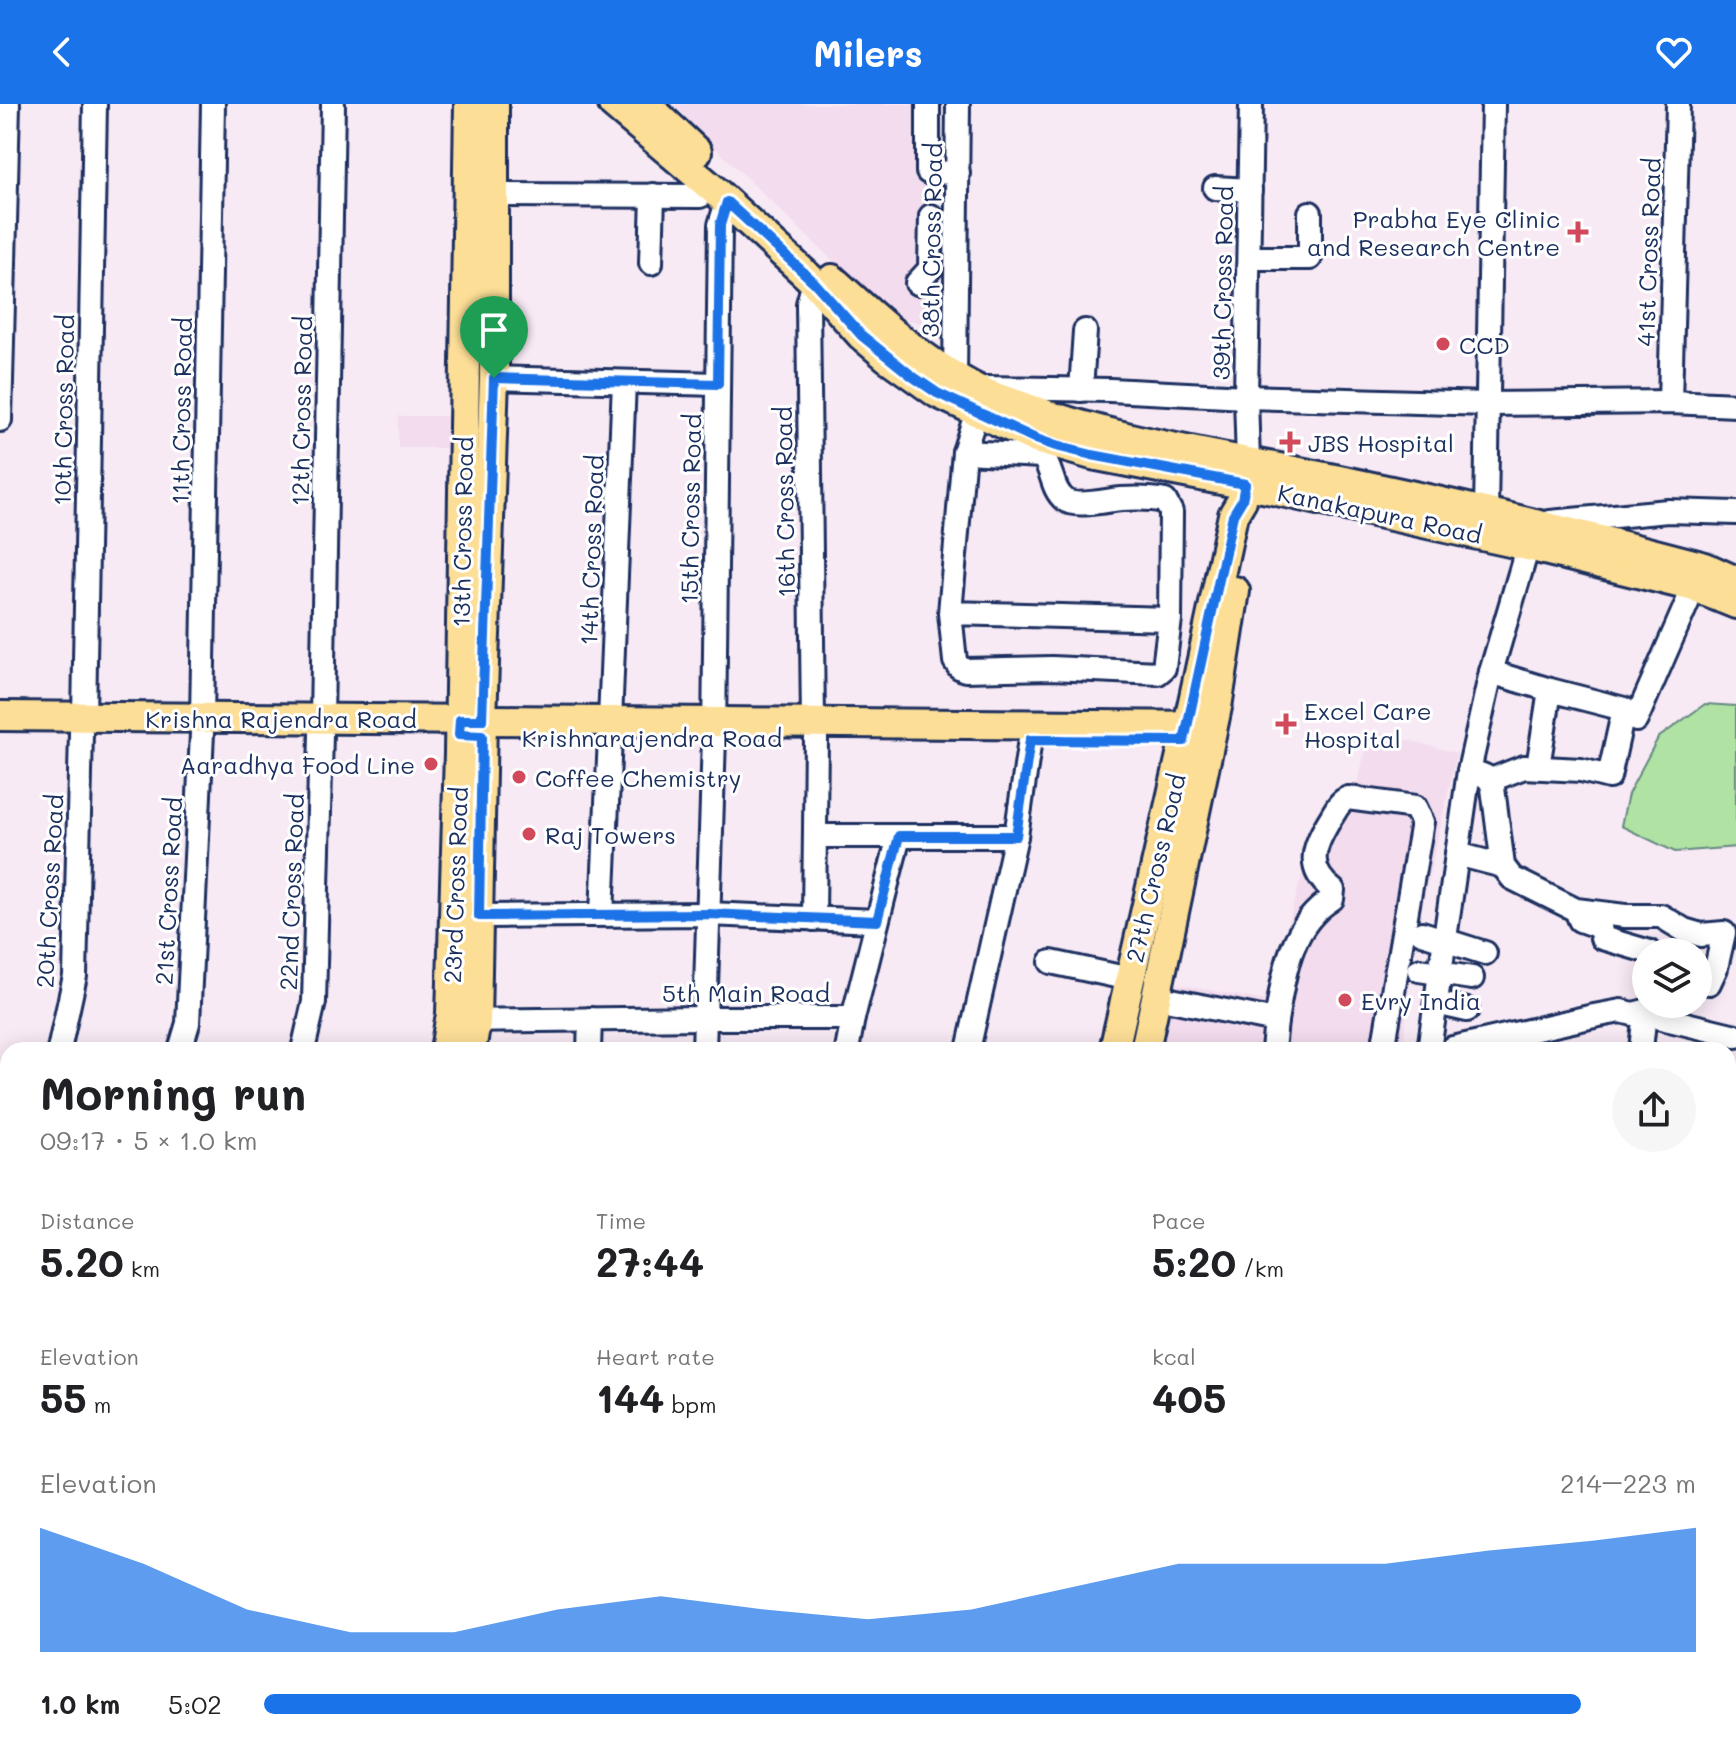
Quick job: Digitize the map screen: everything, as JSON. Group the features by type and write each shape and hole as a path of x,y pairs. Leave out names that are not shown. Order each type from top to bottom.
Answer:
{"main road":[{"name":"13th Cross Road","path":"469,104 471,728"},
{"name":"13th Cross Road","path":"471,728 494,378 494,104"},
{"name":"Kanakapura Road","path":"613,104 814,282 861,335 937,393 968,392 1100,432 1245,482 1705,567 1736,581"},
{"name":"Kanakapura Road","path":"646,104 874,318 968,392"},
{"name":"Kanakapura Road","path":"1245,482 1486,511 1531,534 1694,587 1736,604"},
{"name":"27th Cross Road","path":"1147,1042 1233,515 1245,482"},
{"name":"Krishna Rajendra Road","path":"0,716 82,725 471,728"},
{"path":"0,732 82,725"},
{"name":"Krishnarajendra Road","path":"471,728 1198,734"},
{"name":"23rd Cross Road","path":"450,1042 463,1021 479,916 471,728"},
{"name":"23rd Cross Road","path":"469,1042 463,1021 471,728"},
{"name":"27th Cross Road","path":"1116,1042 1130,979 1198,734"}],"street":[{"path":"0,420 8,104"},
{"name":"10th Cross Road","path":"82,725 95,104"},
{"name":"11th Cross Road","path":"202,726 213,104"},
{"name":"12th Cross Road","path":"322,727 333,104"},
{"path":"928,104 928,172 958,173"},
{"name":"38th Cross Road","path":"958,104 957,240 968,392 950,613 955,661 965,670 1052,668 1158,673 1164,668 1170,619"},
{"name":"39th Cross Road","path":"1245,482 1251,104"},
{"path":"1486,511 1493,104"},
{"name":"41st Cross Road","path":"1670,402 1678,104"},
{"path":"1215,188 1250,190"},
{"path":"494,195 720,196"},
{"path":"651,263 653,195"},
{"name":"15th Cross Road","path":"704,1042 714,730 720,196"},
{"path":"1249,258 1310,258 1310,213"},
{"path":"917,283 930,269 931,227 957,240"},
{"name":"16th Cross Road","path":"814,282 808,304 815,730 814,919"},
{"path":"1081,390 1085,331"},
{"path":"494,378 718,384"},
{"name":"14th Cross Road","path":"602,914 624,382"},
{"path":"968,392 1081,390 1488,404 1670,402 1736,405"},
{"path":"950,613 1170,619 1171,512 1165,501 1155,498 1070,503 1053,483 1042,456 964,452"},
{"path":"1430,1042 1436,1003 1429,972 1445,940 1469,771 1491,672 1531,534 1668,511 1736,513"},
{"path":"1636,720 1694,587"},
{"path":"1491,672 1624,709 1609,777 1581,770 1524,767 1491,780"},
{"path":"1538,767 1550,690"},
{"name":"20th Cross Road","path":"61,1042 75,976 82,725"},
{"name":"21st Cross Road","path":"182,1042 188,1023 202,726"},
{"name":"22nd Cross Road","path":"305,1042 314,1002 322,727"},
{"path":"970,1042 1016,836 1031,732"},
{"path":"1469,771 1491,780 1503,866 1512,878 1576,910 1625,916 1661,916 1684,930 1701,935 1724,933 1712,962"},
{"path":"1274,1042 1287,962 1310,916 1332,899 1333,890 1320,880 1316,869 1318,838 1340,802 1348,798 1415,807 1422,822 1384,1042"},
{"path":"815,836 1016,836"},
{"name":"5th Main Road","path":"463,1021 853,1018 899,836"},
{"path":"1457,854 1503,866"},
{"path":"1576,910 1580,920 1600,927 1602,938 1632,947"},
{"path":"479,916 708,914 877,921"},
{"path":"1422,933 1485,953"},
{"path":"1051,962 1130,979"},
{"path":"1429,972 1472,978"},
{"path":"1156,997 1276,1021"},
{"path":"1436,1003 1467,1010"},
{"path":"1525,1041 1594,1016 1621,1011 1632,1014"},
{"path":"848,1042 853,1018"},
{"path":"1642,1042 1644,1018"},
{"path":"1661,1018 1736,1036"},
{"path":"589,1042 590,1019"},
{"path":"1693,1042 1694,1027"}],"shaded area":[{"path":"673,104 938,104 936,326 890,316"},
{"path":"398,416 455,416 455,448 398,448"},
{"path":"1370,730 1457,753 1412,952 1404,1042 1165,1042 1177,984 1267,1001 1318,816 1358,781"}],"green space":[{"path":"1705,704 1736,706 1736,847 1675,852 1621,826 1628,794 1658,738"}],"place":[{"name":"Prabha Eye Clinic and Research Centre","path":"1578,232"},
{"name":"CCD","path":"1443,344"},
{"name":"JBS Hospital","path":"1290,442"},
{"name":"Excel Care Hospital","path":"1286,724"},
{"name":"Aaradhya Food Line","path":"431,764"},
{"name":"Coffee Chemistry","path":"519,777"},
{"name":"Raj Towers","path":"529,834"},
{"name":"Evry India","path":"1345,1000"}],"route":[{"path":"727,202 814,282 861,335 937,393 1056,446 1245,484 1242,500 1233,515 1184,741 1030,740 1016,836 899,836 877,921 708,914 479,916 482,736 459,735 460,720 482,720 494,378 718,384 720,225 727,202"}]}
